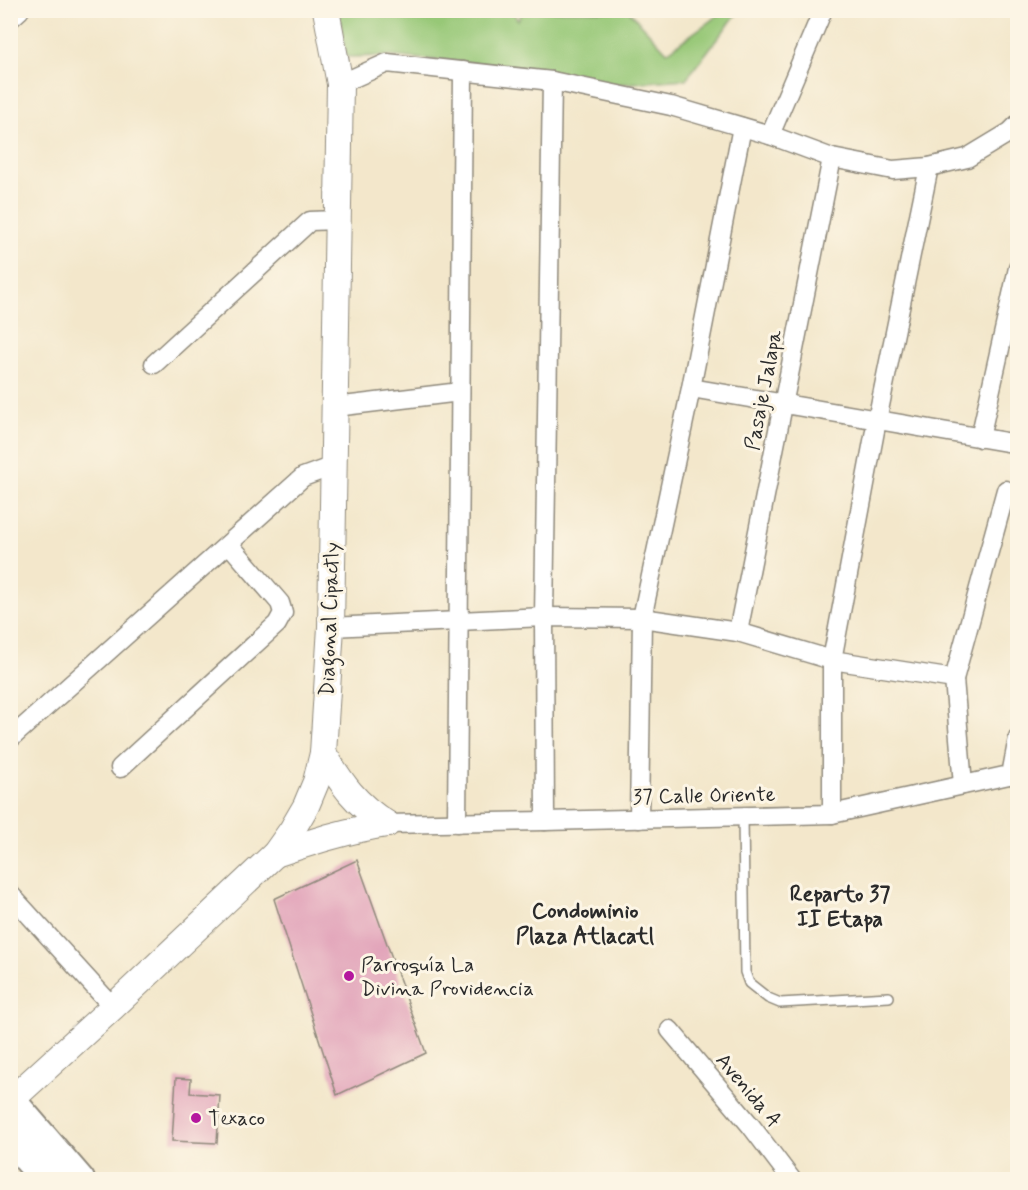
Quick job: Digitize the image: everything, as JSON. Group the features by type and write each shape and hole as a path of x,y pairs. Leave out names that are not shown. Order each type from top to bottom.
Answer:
{"main road":[{"path":"11,1100 80,1179"},
{"path":"10,1139 46,1179"}],"street":[{"path":"10,19 20,10"},
{"name":"Diagonal Cipactly","path":"11,1100 274,854 306,806 316,782 322,753 331,627 340,84 326,10"},
{"path":"770,135 823,10"},
{"path":"340,84 387,63 552,81 671,106 770,135 832,158 893,170 929,167 967,158 1015,130"},
{"path":"458,823 463,71"},
{"path":"544,821 544,618 552,81"},
{"path":"639,819 642,618 691,388 742,127"},
{"name":"Pasaje Jalapa","path":"738,632 832,158"},
{"path":"832,814 832,660 877,420 929,167"},
{"path":"154,364 310,221 337,220"},
{"path":"980,438 1017,268"},
{"path":"691,388 1017,444"},
{"path":"334,407 460,392"},
{"path":"10,739 303,477 333,466"},
{"path":"963,785 954,680 1006,489"},
{"path":"120,768 277,624 283,614 280,603 229,544"},
{"path":"331,627 544,618 642,618 738,632 832,660 954,680"},
{"path":"1014,774 1017,738"},
{"path":"322,753 357,802 387,824"},
{"name":"37 Calle Oriente","path":"387,824 832,814 1014,774"},
{"path":"274,854 358,828 387,824"},
{"path":"10,894 113,1007"},
{"name":"Avenida A","path":"670,1030 751,1126 792,1179"}],"lane":[{"path":"742,816 745,972 749,983 768,998 780,1003 889,997"}],"green space":[{"path":"339,11 512,11 518,20 523,11 629,11 667,52 724,11 739,11 686,79 594,86 495,65 388,56 346,57"}],"building":[{"name":"Parroquía La Divina Providencia","path":"357,860 426,1053 337,1095 274,899"},
{"name":"Texaco","path":"176,1078 191,1079 190,1093 220,1095 217,1143 172,1141"}],"place":[{"name":"Parroquía La Divina Providencia","path":"349,976"},
{"name":"Texaco","path":"196,1118"}],"district":[{"name":"Reparto 37 II Etapa","path":"840,906"},
{"name":"Condominio Plaza Atlacatl","path":"585,922"}]}
